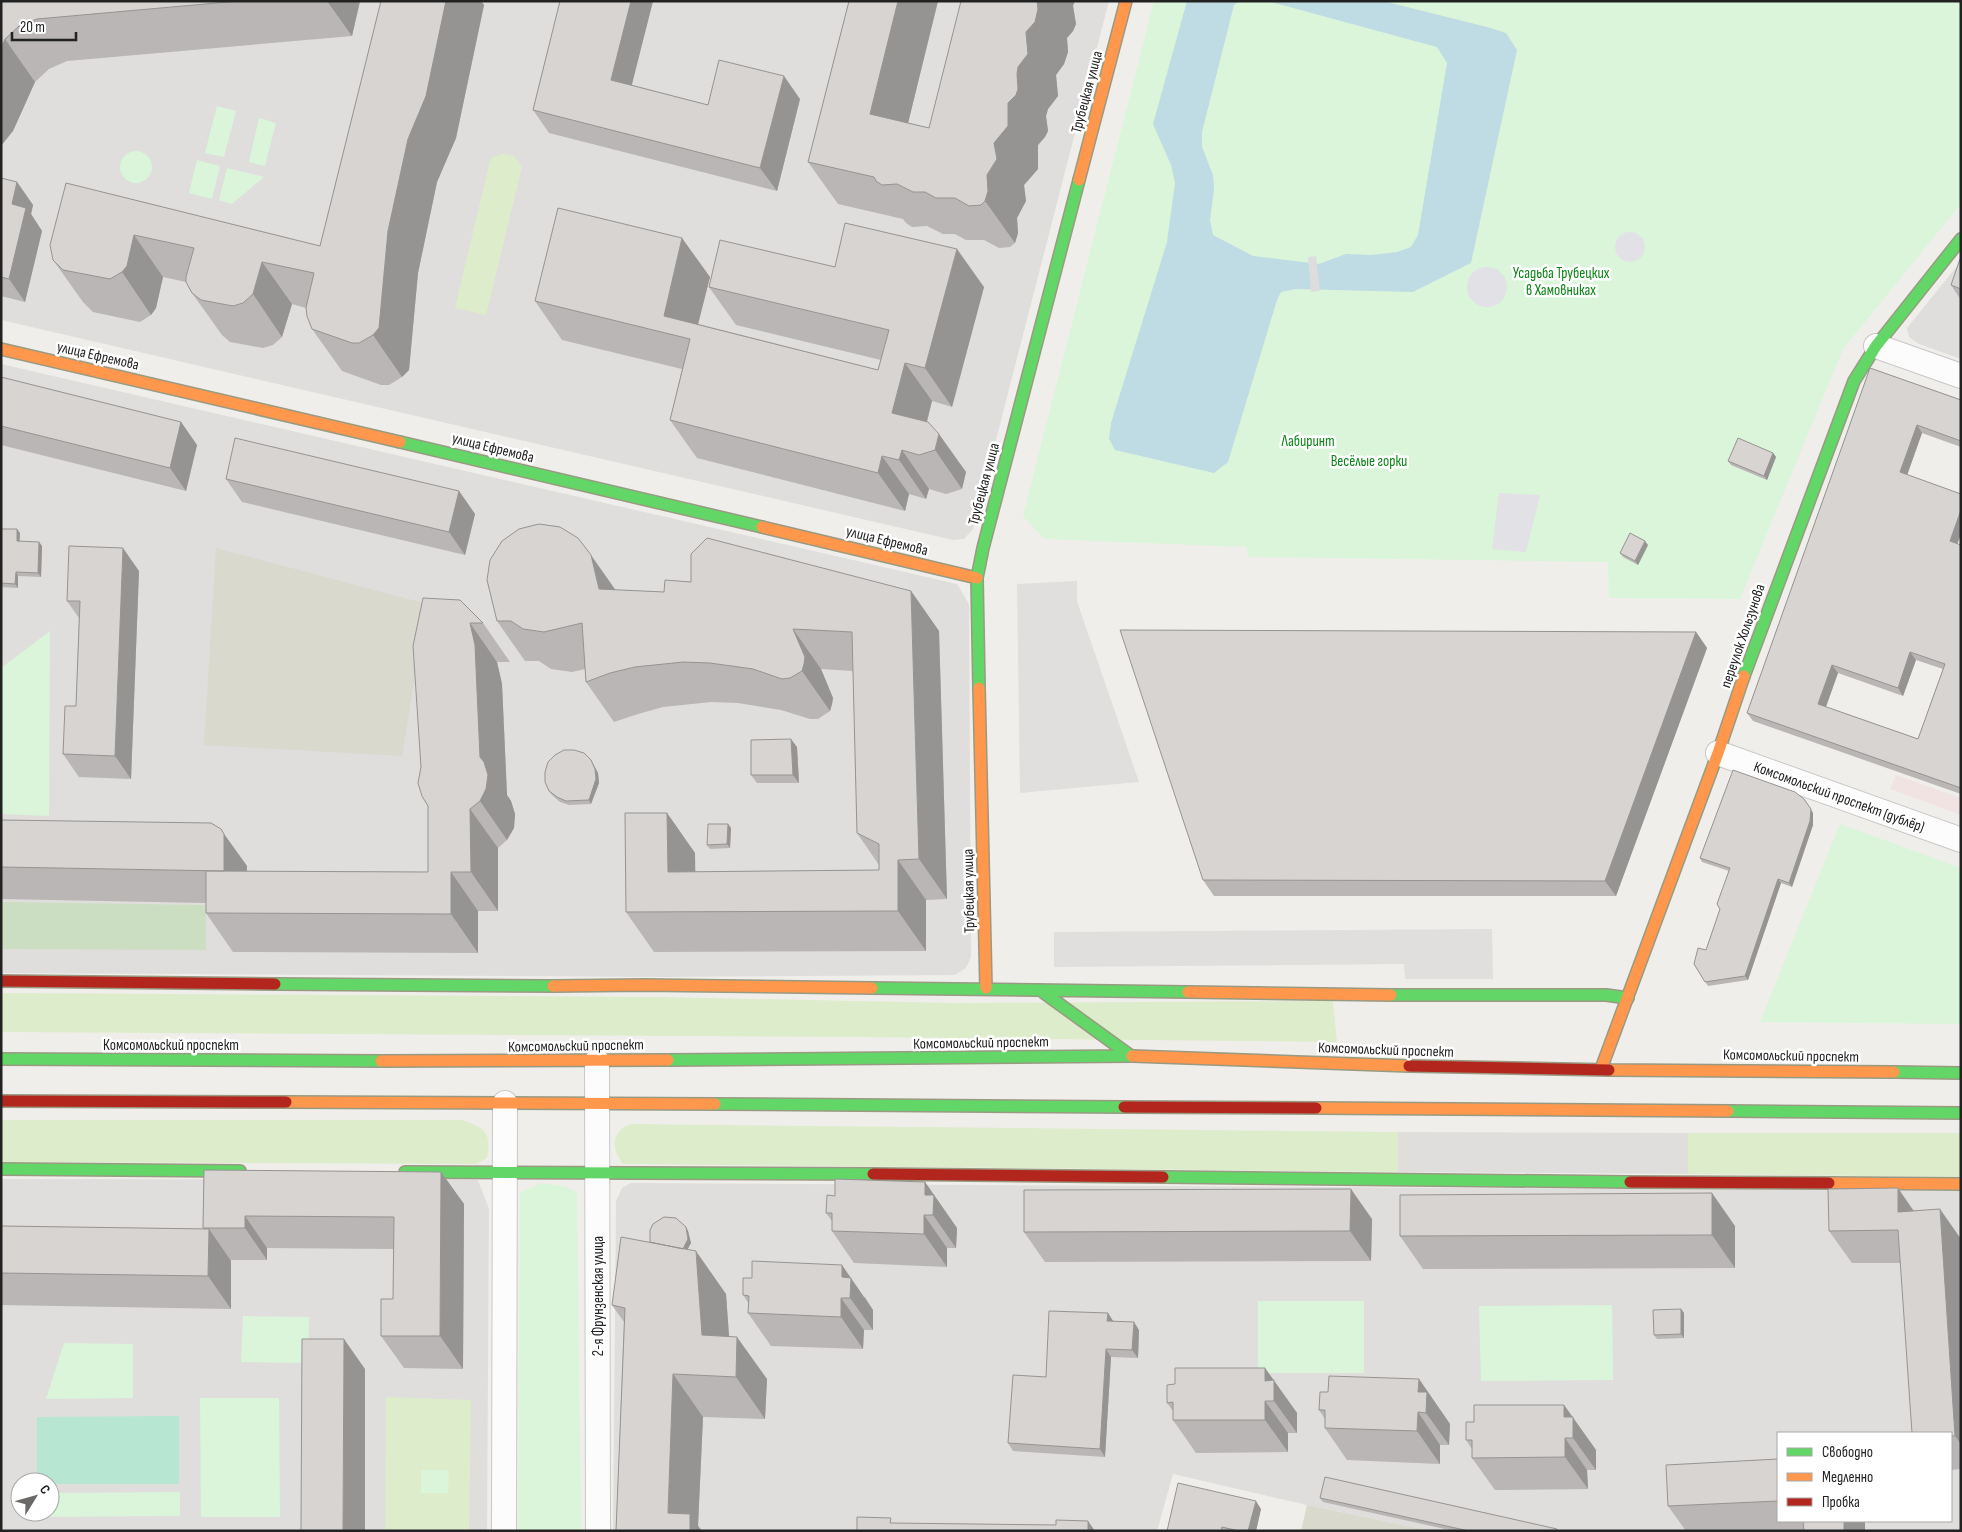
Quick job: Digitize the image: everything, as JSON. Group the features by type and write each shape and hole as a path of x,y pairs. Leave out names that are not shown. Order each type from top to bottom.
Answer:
{"street":[{"name":"Трубецкая улица","path":"986,988 977,578 983,548 1126,1"},
{"name":"переулок Хользунова","path":"1601,1069 1718,754 1762,625 1854,381 1876,346 1961,239"},
{"path":"1876,346 1961,376"},
{"name":"улица Ефремова","path":"1,349 977,578"},
{"name":"Комсомольский проспект (дублёр)","path":"1718,754 1961,840"},
{"path":"1,981 475,987 644,984 1508,996 1606,995 1628,998"},
{"path":"1040,990 1131,1056"},
{"name":"Комсомольский проспект","path":"1,1059 466,1062 1131,1056 1455,1068 1961,1073"},
{"name":"2-я Фрунзенская улица","path":"597,1061 598,1531"},
{"path":"1,1101 597,1103 1961,1113"},
{"path":"504,1531 505,1103"},
{"path":"1,1169 248,1171"},
{"path":"396,1172 802,1173 1451,1181 1961,1184"}],"shaded area":[{"path":"1,1 1109,1 973,529 964,539 953,540 1,320"},
{"path":"938,1 974,1 932,164 900,156"},
{"path":"1630,232 1636,233 1644,241 1644,253 1636,261 1630,262 1624,261 1616,253 1615,247 1616,241 1624,233"},
{"path":"1961,261 1961,359 1919,344 1909,337 1907,328"},
{"path":"1487,267 1501,273 1507,287 1501,301 1487,307 1473,301 1467,287 1473,273"},
{"path":"1,364 957,584 969,604 971,957 966,968 955,975 658,977 1,973"},
{"path":"1499,493 1540,495 1526,552 1492,549"},
{"path":"783,544 908,573 908,591 781,560"},
{"path":"216,548 427,604 402,756 204,745"},
{"path":"1077,581 1077,601 1139,782 1020,793 1017,584"},
{"path":"1896,775 1961,798 1961,815 1890,789"},
{"path":"1492,929 1493,979 1405,979 1404,964 1054,967 1054,932"},
{"path":"1398,1132 1688,1133 1688,1174 1398,1172"},
{"path":"1,1179 478,1180 489,1209 487,1531 1,1531"},
{"path":"631,1183 1961,1191 1961,1531 1432,1531 1173,1474 1157,1531 613,1531 616,1201 622,1188"},
{"path":"1307,1505 1432,1531 1301,1531"}],"green space":[{"name":"Усадьба Трубецких в Хамовниках","path":"1154,1 1961,1 1961,204 1843,349 1740,599 1609,598 1608,562 1249,557 1246,547 1044,539 1023,516"},
{"path":"217,106 236,111 224,157 205,153"},
{"path":"259,118 276,123 265,166 249,162"},
{"path":"136,151 142,152 147,156 151,161 151,173 147,178 142,182 136,183 130,182 125,178 121,173 120,167 121,161 125,156 130,152"},
{"path":"504,154 514,156 522,167 486,315 455,308 490,161 493,157"},
{"path":"197,160 220,166 212,199 189,193"},
{"path":"227,168 264,177 232,204 219,200"},
{"path":"50,631 49,816 1,814 1,668"},
{"path":"1840,824 1961,868 1961,1024 1760,1022"},
{"path":"1,902 206,905 206,950 1,949"},
{"path":"1,993 658,997 953,1003 1333,1001 1337,1042 1,1032"},
{"path":"1,1120 462,1120 485,1132 488,1149 487,1158 476,1164 1,1162"},
{"path":"630,1124 1398,1132 1398,1172 623,1164 616,1153 615,1141 619,1132"},
{"path":"1688,1133 1961,1133 1961,1177 1688,1174"},
{"path":"541,1183 565,1186 577,1192 581,1531 518,1531 520,1193"},
{"path":"1258,1301 1364,1301 1364,1373 1258,1373"},
{"path":"1612,1305 1613,1380 1481,1381 1479,1306"},
{"path":"243,1316 309,1317 308,1363 241,1362"},
{"path":"64,1343 133,1344 133,1398 46,1399"},
{"path":"386,1397 471,1400 469,1531 385,1531","holes":["421,1470 448,1470 448,1493"]},
{"path":"200,1398 279,1398 280,1517 201,1517"},
{"path":"179,1416 179,1484 60,1484 60,1472 37,1472 37,1417"},
{"path":"421,1470 449,1470 448,1493 421,1493"},
{"path":"180,1492 180,1516 60,1517 60,1493"}],"water":[{"path":"1187,1 1239,1 1234,5 1202,132 1202,147 1213,175 1214,189 1210,220 1213,235 1253,256 1319,264 1346,254 1371,255 1397,252 1411,247 1418,235 1447,63 1437,47 1267,1 1383,1 1506,33 1517,50 1471,263 1413,292 1296,289 1281,292 1228,462 1214,473 1115,450 1109,439 1111,423 1167,242 1175,183 1171,165 1153,124"}],"pier":[{"path":"1316,256 1320,291 1311,292 1308,257"}],"building":[{"path":"1,1 239,1 37,19 19,26 5,39 1,48"},
{"path":"381,1 446,1 426,96 408,139 388,231 379,328 373,335 359,343 352,343 312,329 306,308 314,273 262,262 253,294 243,303 233,306 201,300 192,293 186,282 186,277 194,248 134,235 127,266 122,272 110,279 63,270 53,260 50,245 66,183 320,246"},
{"path":"560,1 631,1 611,80 708,105 719,60 784,76 760,168 533,110"},
{"path":"849,1 898,1 870,114 929,128 961,1 1037,1 1038,9 1035,22 1026,32 1028,54 1018,67 1018,89 1016,95 1008,103 1008,126 994,143 997,159 987,175 988,191 985,201 981,205 969,206 955,198 936,198 925,192 913,192 897,184 882,185 874,177 808,162"},
{"path":"1,178 17,182 12,204 26,208 9,279 1,277"},
{"path":"558,208 682,238 664,316 878,370 889,330 709,287 720,240 835,267 845,223 957,249 925,368 905,363 892,413 928,422 939,434 935,450 919,455 902,450 899,460 882,456 878,473 670,420 690,339 535,301"},
{"path":"1961,259 1961,289 1951,285"},
{"path":"1870,368 1961,400 1961,441 1917,425 1900,472 1961,494 1961,510 1950,541 1961,545 1961,788 1747,713","holes":["1910,652 1945,664 1918,739 1818,704 1832,665 1898,688"]},
{"path":"1,377 181,422 170,468 1,426"},
{"path":"235,438 459,491 449,532 226,479"},
{"path":"1738,438 1773,453 1764,476 1728,461"},
{"path":"539,524 560,527 578,538 591,555 599,589 664,592 665,580 691,582 691,554 707,538 911,591 919,859 898,860 898,911 626,912 625,813 667,813 668,872 879,870 879,844 857,833 852,632 793,629 805,657 802,671 790,678 782,679 753,669 710,663 683,662 635,667 610,673 586,682 582,623 544,632 523,629 511,621 497,621 487,580 490,560 502,541 519,529"},
{"path":"1,529 17,529 17,541 39,542 38,573 16,572 15,584 1,583"},
{"path":"1630,533 1645,541 1635,561 1620,553"},
{"path":"69,546 123,548 115,756 63,754 65,706 76,706 80,601 67,601"},
{"path":"423,598 460,600 483,623 470,623 475,645 480,757 484,762 488,775 486,789 480,801 470,809 471,872 451,872 451,914 206,913 206,871 428,872 428,806 422,796 418,783 421,767 413,646"},
{"path":"1120,630 1696,632 1605,881 1203,880"},
{"path":"791,739 793,775 751,775 751,740"},
{"path":"564,750 584,753 591,760 595,769 596,779 589,800 566,801 549,791 545,782 548,762"},
{"path":"1733,770 1795,792 1804,799 1811,809 1810,821 1789,883 1778,879 1745,976 1705,982 1694,964 1698,948 1706,950 1720,909 1717,904 1730,868 1700,858"},
{"path":"1,820 211,823 221,829 224,834 224,871 1,867"},
{"path":"708,824 728,824 727,844 707,845"},
{"path":"204,1170 441,1172 440,1336 381,1336 381,1299 393,1299 394,1217 245,1216 245,1228 203,1228"},
{"path":"835,1179 925,1182 925,1195 934,1195 933,1215 924,1215 924,1234 832,1231 832,1213 826,1213 827,1195 835,1196"},
{"path":"1898,1188 1898,1212 1940,1209 1955,1436 1952,1436 1952,1432 1912,1432 1898,1230 1829,1231 1828,1189"},
{"path":"1351,1189 1350,1231 1024,1232 1024,1190"},
{"path":"1712,1193 1712,1235 1400,1236 1400,1195"},
{"path":"664,1217 676,1218 686,1227 688,1239 683,1249 650,1242 650,1230 653,1224"},
{"path":"1,1226 209,1229 208,1276 1,1273"},
{"path":"621,1237 696,1251 702,1335 737,1337 736,1377 673,1374 668,1513 690,1514 690,1531 616,1531 625,1308 612,1305"},
{"path":"752,1261 842,1265 842,1277 851,1278 850,1298 841,1298 841,1317 748,1313 749,1296 743,1295 743,1278 752,1278"},
{"path":"1681,1309 1681,1334 1654,1335 1653,1310"},
{"path":"1049,1311 1108,1313 1107,1321 1134,1322 1132,1350 1106,1349 1100,1449 1008,1443 1013,1375 1046,1377"},
{"path":"302,1339 344,1339 343,1531 301,1531"},
{"path":"1175,1368 1265,1368 1265,1381 1274,1380 1274,1401 1265,1401 1265,1420 1173,1420 1173,1402 1167,1403 1167,1385 1175,1384"},
{"path":"1329,1376 1419,1379 1418,1392 1427,1392 1426,1413 1418,1412 1417,1431 1325,1428 1325,1410 1319,1410 1320,1392 1328,1392"},
{"path":"1474,1405 1564,1405 1564,1417 1573,1417 1573,1438 1565,1438 1565,1457 1472,1458 1472,1440 1466,1440 1466,1422 1474,1422"},
{"path":"1777,1459 1777,1501 1668,1506 1666,1465"},
{"path":"1325,1477 1557,1529 1557,1531 1469,1531 1320,1498"},
{"path":"1178,1483 1256,1501 1248,1531 1222,1527 1221,1531 1167,1531"},
{"path":"857,1517 891,1518 890,1523 1056,1525 1056,1520 1088,1521 1088,1531 857,1531"},
{"path":"1803,1522 1844,1522 1844,1531 1804,1531"}],"traffic: fast":[{"path":"979,688 977,578 983,548 1079,180"},
{"path":"1744,676 1854,381 1876,346 1961,239"},
{"path":"400,442 762,527"},
{"path":"275,984 553,986"},
{"path":"872,988 1188,992"},
{"path":"1040,990 1131,1056"},
{"path":"1391,995 1606,995 1628,998"},
{"path":"668,1060 1132,1056"},
{"path":"1,1059 381,1061"},
{"path":"1894,1072 1961,1073"},
{"path":"715,1104 1124,1107"},
{"path":"1728,1111 1961,1113"},
{"path":"1,1169 240,1171"},
{"path":"405,1172 873,1174"},
{"path":"1163,1177 1630,1182"}],"traffic: slow":[{"path":"1079,180 1126,1"},
{"path":"1,349 400,442"},
{"path":"762,527 977,578"},
{"path":"1601,1069 1718,753 1744,676"},
{"path":"979,688 986,988"},
{"path":"553,986 644,985 872,988"},
{"path":"1188,992 1391,995"},
{"path":"1132,1056 1409,1066"},
{"path":"381,1061 668,1060"},
{"path":"1609,1070 1894,1072"},
{"path":"286,1102 715,1104"},
{"path":"1316,1108 1728,1111"},
{"path":"1829,1183 1961,1184"}],"traffic: jam":[{"path":"1,981 275,984"},
{"path":"1409,1066 1609,1070"},
{"path":"1,1101 286,1102"},
{"path":"1124,1107 1316,1108"},
{"path":"873,1174 1163,1177"},
{"path":"1630,1182 1829,1183"}],"park label":[{"name":"Лабиринт","path":"1308,441"},
{"name":"Весёлые горки","path":"1369,461"}]}
